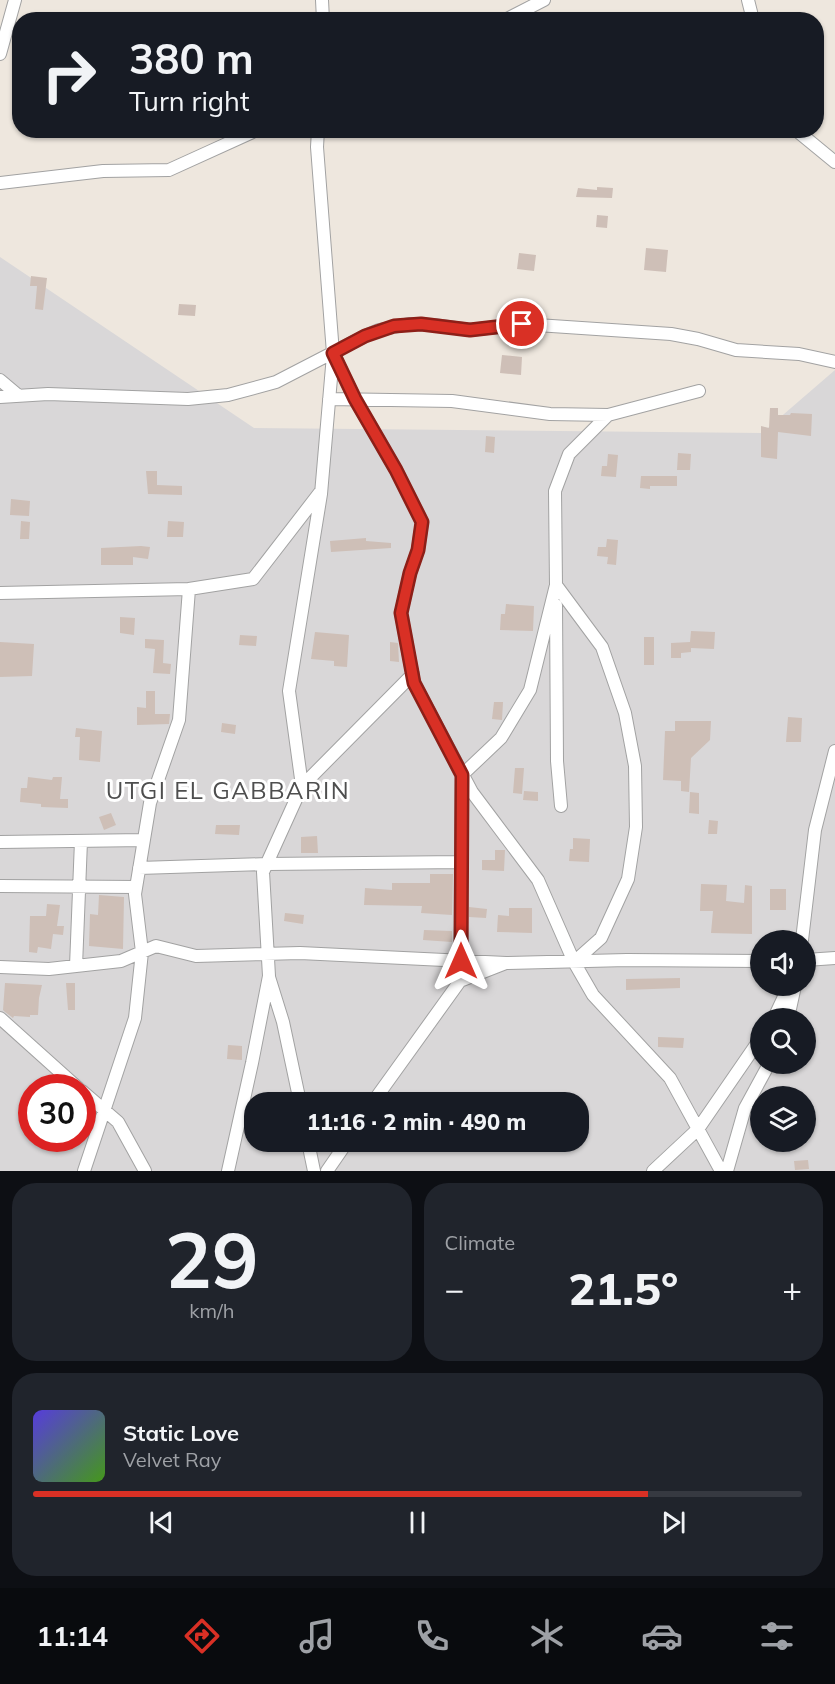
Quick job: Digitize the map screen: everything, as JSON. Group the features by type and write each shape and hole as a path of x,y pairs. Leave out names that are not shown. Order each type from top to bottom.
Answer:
{"street":[{"path":"0,54 15,0"},
{"path":"521,12 544,0"},
{"path":"0,183 103,171 170,170 240,138"},
{"path":"302,786 289,691 321,490 333,353 318,138"},
{"path":"806,138 835,162"},
{"path":"0,397 48,394 188,399 228,395 276,382 365,336 394,326 421,324 470,330 522,324 671,334 736,350 799,354 835,362"},
{"path":"333,353 355,399 396,470 422,522 418,550 401,613 414,683 472,792 538,880 574,962 593,994 670,1078 721,1171"},
{"path":"0,380 19,396"},
{"path":"329,399 452,401 550,414 608,415 699,391"},
{"path":"561,807 557,761 555,491 569,454 608,415"},
{"path":"0,593 189,589 253,579 321,490"},
{"path":"380,1092 460,981 462,775 501,738 530,690 556,585"},
{"path":"556,585 602,647 625,712 635,766 636,827 628,879 601,938 574,962"},
{"path":"84,1171 135,1018 142,952 135,894 150,803 179,720 189,589"},
{"path":"298,1092 283,1023 269,976 263,872 302,786 412,674"},
{"path":"803,930 815,830 835,751"},
{"path":"0,842 144,840"},
{"path":"76,966 81,841"},
{"path":"139,868 462,862"},
{"path":"0,886 136,887"},
{"path":"0,968 49,969 121,961 156,946 195,956 300,953 506,963 750,961"},
{"path":"816,959 835,958"},
{"path":"460,981 506,963"},
{"path":"228,1171 269,976"},
{"path":"0,1018 62,1074"},
{"path":"654,1171 698,1129 750,1054"},
{"path":"727,1171 745,1108 764,1074"},
{"path":"96,1103 118,1122 146,1171"},
{"path":"310,1152 314,1171"},
{"path":"327,1171 340,1152"}],"shaded area":[{"path":"0,257 254,428 762,433 835,370 835,1171 0,1171"}],"building":[{"path":"597,187 613,188 612,198 576,197 578,188 597,190"},
{"path":"597,215 608,216 607,228 596,227"},
{"path":"646,248 668,250 666,272 644,270"},
{"path":"519,253 536,255 534,271 517,269"},
{"path":"31,276 47,278 43,310 35,309 37,286 30,286"},
{"path":"179,304 196,305 195,316 178,315"},
{"path":"502,355 522,357 521,375 500,373"},
{"path":"770,408 778,408 778,415 812,414 811,436 778,432 777,459 761,457 761,426 769,428"},
{"path":"486,436 495,437 494,453 485,452"},
{"path":"678,453 691,454 690,470 677,470"},
{"path":"608,454 618,455 616,477 601,476 602,466 607,466"},
{"path":"146,471 157,471 157,485 182,486 182,495 148,494"},
{"path":"641,476 677,476 677,486 640,488"},
{"path":"11,499 30,501 29,516 10,515"},
{"path":"21,521 30,522 29,539 20,539"},
{"path":"168,521 184,522 183,537 167,537"},
{"path":"366,538 366,541 391,543 391,548 331,552 330,541"},
{"path":"607,539 618,540 616,565 607,564 608,557 597,556 598,547 606,547"},
{"path":"150,547 148,559 133,557 133,565 101,565 101,548"},
{"path":"506,604 534,606 533,631 500,630 501,614 505,614"},
{"path":"120,617 135,618 134,635 120,633"},
{"path":"691,631 715,632 714,649 691,648 691,652 681,653 681,658 671,658 671,643 690,642"},
{"path":"315,632 349,635 347,667 334,666 334,661 311,659"},
{"path":"240,635 257,636 256,646 239,645"},
{"path":"644,637 654,637 654,665 644,665"},
{"path":"145,639 164,640 163,663 171,664 170,674 153,673 155,649 145,648"},
{"path":"0,642 34,644 32,676 0,677"},
{"path":"390,642 398,643 399,662 390,661"},
{"path":"146,691 155,691 155,714 170,714 169,724 137,725 137,707 146,708"},
{"path":"494,702 503,702 502,720 492,719"},
{"path":"788,717 802,718 801,742 786,742"},
{"path":"675,721 711,721 710,740 691,758 689,792 681,791 681,781 663,780 665,731 675,731"},
{"path":"222,723 236,725 235,734 221,732"},
{"path":"76,728 102,731 100,762 79,760 80,737 75,737"},
{"path":"515,768 524,768 522,794 513,793"},
{"path":"28,777 52,780 53,777 62,777 60,799 68,799 68,808 41,807 41,804 20,802 21,788 27,788"},
{"path":"524,791 538,792 538,801 523,800"},
{"path":"690,792 699,793 699,814 689,813"},
{"path":"111,813 116,825 104,830 99,817"},
{"path":"709,820 718,821 717,834 708,834"},
{"path":"216,825 240,825 239,835 215,834"},
{"path":"317,836 318,853 301,853 301,837"},
{"path":"573,838 590,839 589,862 569,861 570,849 573,849"},
{"path":"495,850 505,850 504,871 482,870 482,860 495,860"},
{"path":"430,874 453,874 452,915 421,913 422,906 364,905 365,888 392,890 392,883 430,883"},
{"path":"701,884 727,885 726,901 744,903 745,885 752,886 752,930 750,934 711,933 713,911 700,911"},
{"path":"770,889 786,889 786,910 770,910"},
{"path":"99,895 124,897 123,949 89,946 90,914 98,915"},
{"path":"47,904 60,905 57,926 64,926 63,935 53,934 51,949 38,947 37,953 29,952 30,916 46,916"},
{"path":"469,907 487,909 486,918 469,917"},
{"path":"509,908 532,908 532,933 497,932 498,915 509,916"},
{"path":"285,913 304,915 303,924 284,921"},
{"path":"424,930 452,931 452,942 423,940"},
{"path":"680,978 680,988 626,990 626,979"},
{"path":"5,983 42,985 38,1015 14,1016 13,1018 5,1012 3,1010"},
{"path":"66,983 75,983 75,1010 68,1010"},
{"path":"658,1037 684,1038 683,1048 658,1047"},
{"path":"228,1045 242,1046 242,1060 227,1059"},
{"path":"808,1160 809,1169 795,1170 794,1161"}],"district":[{"name":"UTGI EL GABBARIN","path":"228,791"}],"route":[{"path":"461,961 462,775 414,683 401,613 418,550 422,522 396,470 355,399 333,353 365,336 394,326 421,324 470,330 495,325 522,324"}]}
